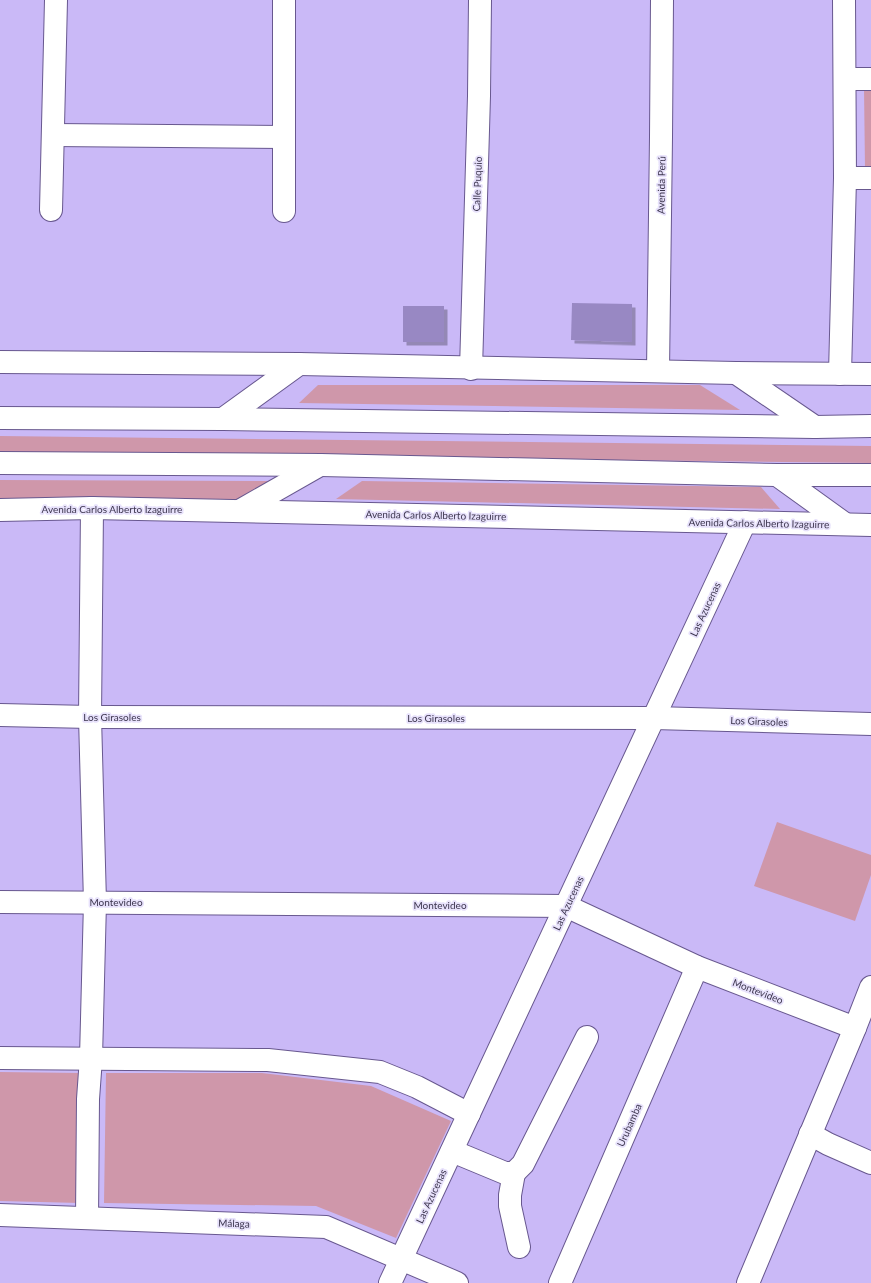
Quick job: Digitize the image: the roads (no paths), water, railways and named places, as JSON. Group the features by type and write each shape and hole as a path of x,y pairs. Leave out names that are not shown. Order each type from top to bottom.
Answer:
{"street":[{"path":"51,210 56,0"},
{"path":"284,0 284,211"},
{"name":"Calle Puquio","path":"471,369 479,96 480,0"},
{"name":"Avenida Perú","path":"658,371 662,0"},
{"path":"840,374 845,178 844,0"},
{"path":"845,79 871,79"},
{"path":"53,135 284,137"},
{"path":"845,178 871,178"},
{"path":"0,362 299,364 471,369 871,374"},
{"path":"223,419 299,364"},
{"path":"736,373 815,427"},
{"path":"0,418 223,419 815,427 871,426"},
{"path":"0,464 321,465 777,475 871,475"},
{"path":"241,510 321,465"},
{"path":"777,475 845,524"},
{"path":"86,1218 88,1099 91,1058 95,902 90,717 92,508"},
{"name":"Avenida Carlos Alberto Izaguirre","path":"0,510 92,508 241,510 871,525"},
{"name":"Las Azucenas","path":"390,1283 745,522"},
{"name":"Los Girasoles","path":"0,715 90,717 654,718 871,724"},
{"name":"Montevideo","path":"0,902 566,906 697,967 855,1028"},
{"name":"Urubamba","path":"560,1283 697,967"},
{"path":"748,1283 871,987"},
{"path":"519,1247 510,1206 510,1194 514,1173 523,1164 587,1037"},
{"path":"0,1058 268,1060 380,1072 417,1087 469,1114"},
{"path":"810,1134 828,1144 871,1163"},
{"path":"452,1151 505,1173 514,1173"},
{"name":"Málaga","path":"0,1215 326,1227 402,1258 457,1283"}]}
